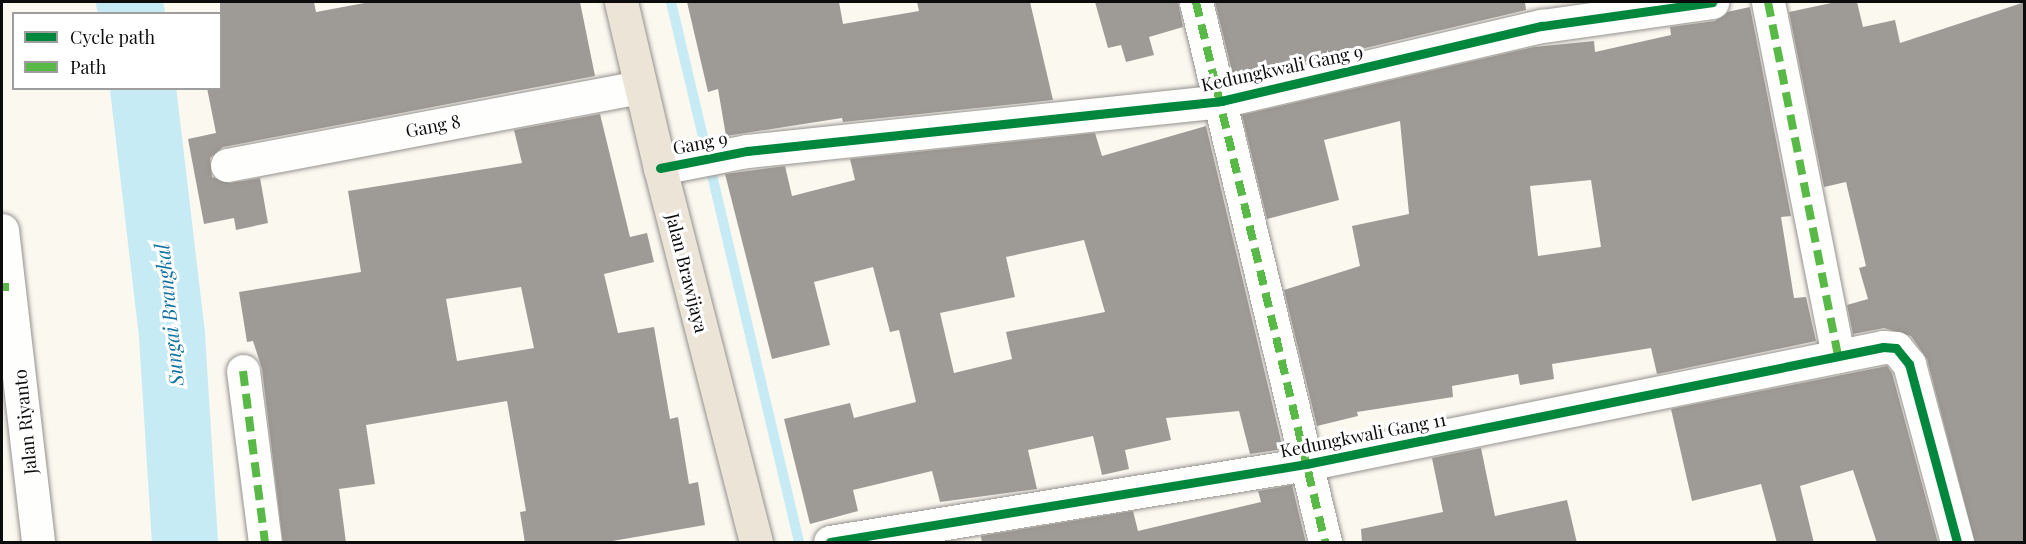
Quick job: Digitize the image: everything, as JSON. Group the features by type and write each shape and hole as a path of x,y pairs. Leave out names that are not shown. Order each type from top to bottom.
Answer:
{"main road":[{"name":"Jalan Brawijaya","path":"621,2 640,87 675,165 756,543"}],"street":[{"path":"1196,2 1325,543"},
{"name":"Kedungkwali Gang 9","path":"747,151 1221,101 1542,26 1712,2"},
{"path":"1768,2 1838,356"},
{"name":"Gang 8","path":"227,165 640,87"},
{"name":"Gang 9","path":"675,165 747,151"},
{"name":"Jalan Riyanto","path":"2,230 5,287 38,543"},
{"name":"Kedungkwali Gang 11","path":"832,542 1306,464 1838,356 1896,348 1909,364 1957,543"},
{"path":"243,371 265,543"}],"building":[{"path":"220,2 314,2 316,12 370,2 580,2 595,76 223,147 210,158 212,177 230,183 260,178 268,223 236,230 234,218 204,224 188,139 216,133 207,90 222,90 222,12 220,12"},
{"path":"687,2 839,2 843,24 919,11 917,2 1030,2 1053,100 843,122 842,118 726,136 718,89 708,92"},
{"path":"1095,2 1178,2 1183,27 1149,37 1154,55 1126,62 1121,45 1108,48"},
{"path":"1215,2 1525,2 1526,10 1234,79"},
{"path":"1836,2 1857,2 1863,27 1895,20 1900,43 2025,2 2025,543 1975,543 1927,359 1911,336 1884,328 1853,334 1847,305 1868,299 1859,268 1866,266 1846,182 1824,187 1789,12"},
{"path":"1750,7 1791,216 1781,217 1794,298 1806,297 1816,341 1657,374 1651,348 1552,364 1554,379 1520,385 1518,374 1452,386 1453,397 1357,412 1358,416 1317,426 1284,290 1360,266 1352,226 1409,214 1400,121 1324,140 1339,200 1267,219 1242,115 1534,47 1594,41 1595,52 1671,35 1670,27 1715,21 1727,12","holes":["1591,180 1601,247 1538,256 1530,186"]},
{"path":"600,114 630,237 647,233 654,262 604,274 618,333 654,327 670,419 678,417 689,484 698,482 705,525 601,543 525,543 520,512 526,511 507,401 366,425 375,484 339,489 346,543 283,543 262,369 253,341 247,342 239,292 361,272 348,191 522,163 514,130","holes":["521,287 534,348 457,361 446,299"]},
{"path":"1206,126 1283,449 1250,454 1239,411 1166,418 1171,440 1125,450 1129,469 1102,475 1093,436 1028,450 1037,489 940,502 932,471 853,490 858,511 810,524 784,419 850,403 854,418 916,402 899,330 890,332 873,267 814,282 830,345 772,359 725,174 785,166 792,196 855,180 850,159 1095,133 1102,156","holes":["1084,240 1105,312 1006,332 1012,359 954,373 940,313 1015,297 1006,257"]},
{"path":"1887,366 1892,373 1938,543 1877,543 1853,470 1800,486 1814,543 1777,543 1761,484 1692,501 1671,409"},
{"path":"1481,448 1495,516 1567,500 1577,543 1362,543 1361,529 1443,512 1432,458"},
{"path":"1292,485 1306,543 982,543 981,536 1133,511 1138,531 1261,502 1258,491"}],"waterway":[{"name":"Sungai Brangkal","path":"129,2 132,12"},
{"path":"671,2 799,542"},
{"name":"Sungai Brangkal","path":"143,90 172,336 185,542"}],"marked path":[{"path":"1196,2 1325,542"},
{"path":"1768,2 1838,356"},
{"path":"2,287 9,287"},
{"path":"243,371 265,542"}],"cycle path":[{"path":"660,168 747,151 1221,101 1542,26 1712,2"},
{"path":"830,542 1306,464 1883,347 1896,348 1909,364 1957,542"}]}
